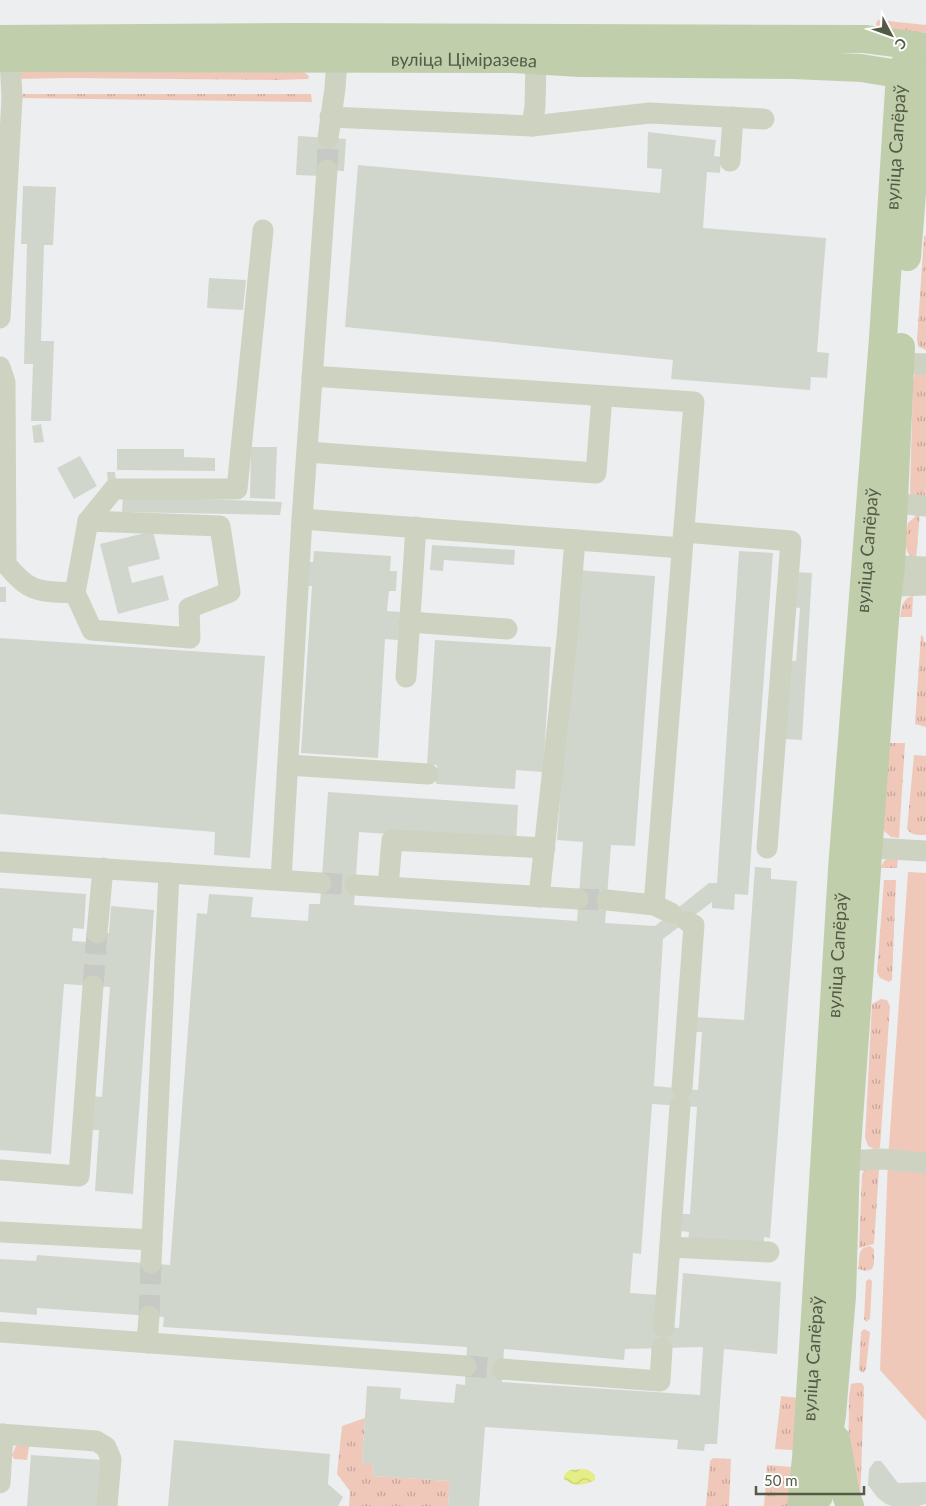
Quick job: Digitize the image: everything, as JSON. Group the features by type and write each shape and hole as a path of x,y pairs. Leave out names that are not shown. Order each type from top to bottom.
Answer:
{"main road":[{"name":"вуліца Ціміразева","path":"3,52 865,39 920,46"},
{"name":"вуліца Сапёраў","path":"801,1506 877,576 883,338 920,46"},
{"name":"вуліца Ціміразева","path":"338,48 580,63 862,68 916,77"},
{"name":"вуліца Сапёраў","path":"877,576 894,503 913,364 918,214 916,77"},
{"name":"вуліца Сапёраў","path":"817,1506 832,1415 842,1296 856,847"},
{"path":"832,1415 843,1482 850,1506"}],"street":[{"path":"338,48 335,88 329,127 532,126 650,112 764,119"},
{"path":"0,318 3,195 12,98 3,52"},
{"path":"532,126 535,107 536,60"},
{"path":"730,161 733,117"},
{"path":"281,880 302,518 328,170"},
{"path":"88,521 220,526 230,592 189,608 190,638 92,630 75,593 88,521 114,489 237,489 263,230"},
{"path":"0,367 5,382 6,564 18,579 38,591 75,593"},
{"path":"312,376 694,402 683,540 670,913"},
{"path":"307,452 596,474 602,396"},
{"path":"894,503 926,506"},
{"path":"302,518 575,540 791,540 767,848"},
{"path":"406,677 416,527"},
{"path":"539,897 568,638 575,540"},
{"path":"877,576 926,567"},
{"path":"877,576 926,585"},
{"path":"409,622 507,629"},
{"path":"288,765 428,774"},
{"path":"388,887 392,840 545,848"},
{"path":"856,847 926,851"},
{"path":"0,862 322,883"},
{"path":"96,932 102,868"},
{"path":"151,1263 169,873"},
{"path":"356,885 578,899"},
{"path":"607,900 670,913 694,925 664,1327"},
{"path":"0,1170 79,1176 93,986"},
{"path":"846,1161 882,1159 926,1163"},
{"path":"0,1232 152,1240"},
{"path":"670,1247 769,1252"},
{"path":"147,1343 149,1316"},
{"path":"0,1332 466,1366"},
{"path":"502,1369 660,1381 662,1348"},
{"path":"0,1483 2,1434 96,1441 106,1447 108,1466 107,1506"}],"green space":[{"path":"878,20 926,25 926,33 877,28 876,23"},
{"path":"17,69 301,70 309,76 308,79 277,80 17,79"},
{"path":"17,94 311,94 312,102 17,98"},
{"path":"926,235 926,350 919,347 917,340 924,237"},
{"path":"926,368 925,499 911,495 910,491 913,381 915,373"},
{"path":"920,512 916,560 908,554 906,539 908,523"},
{"path":"913,596 912,617 900,617 905,601"},
{"path":"921,635 926,643 926,727 915,724"},
{"path":"889,743 905,743 899,838 891,837 884,831 883,823"},
{"path":"914,755 926,756 926,835 913,834 907,829"},
{"path":"890,857 898,858 897,868 880,868 885,860"},
{"path":"908,872 926,873 926,1421 880,1370 888,1160"},
{"path":"884,880 896,880 892,980 889,982 880,978 877,972"},
{"path":"881,999 887,1000 890,1006 880,1148 876,1150 868,1146 865,1138 872,1004"},
{"path":"866,1167 879,1169 874,1244 859,1248 862,1174"},
{"path":"870,1246 874,1249 872,1269 866,1271 858,1269 860,1252 863,1248"},
{"path":"869,1279 872,1281 870,1319 866,1322 864,1319 866,1281"},
{"path":"864,1329 870,1332 866,1369 863,1373 859,1370 861,1332"},
{"path":"862,1383 864,1387 860,1506 848,1484 849,1397 851,1384"},
{"path":"781,1396 798,1398 794,1449 791,1450 775,1449"},
{"path":"365,1418 362,1462 373,1464 372,1476 450,1481 448,1506 349,1506 350,1491 337,1474 342,1426"},
{"path":"16,1446 29,1446 27,1460 14,1459 12,1455"},
{"path":"713,1458 731,1459 729,1506 706,1506 710,1461"},
{"path":"767,1465 792,1467 789,1506 764,1506"}],"water":[{"path":"586,1469 595,1475 595,1480 579,1485 564,1479 564,1475 569,1470"}],"building":[{"path":"648,132 716,140 714,156 721,157 720,173 707,172 703,228 826,238 817,352 829,353 827,378 811,377 810,390 671,379 673,360 345,327 358,165 660,193 662,169 647,168"},
{"path":"298,136 346,139 344,171 323,170 322,176 296,175"},
{"path":"23,186 56,187 53,245 44,245 41,341 54,341 51,421 31,421 33,364 24,364 27,244 21,244"},
{"path":"209,278 246,280 243,310 207,308"},
{"path":"41,424 44,442 34,443 32,426"},
{"path":"251,447 277,447 275,499 250,498"},
{"path":"117,449 184,449 184,457 215,458 215,471 117,470"},
{"path":"80,456 97,486 74,499 57,468"},
{"path":"107,472 115,472 116,483 108,484"},
{"path":"123,496 282,502 280,515 122,512"},
{"path":"153,531 160,559 128,567 132,583 163,575 169,600 118,614 100,544"},
{"path":"432,545 515,550 514,565 444,560 443,571 430,570"},
{"path":"314,551 391,556 390,571 397,571 396,591 389,591 387,611 400,612 398,640 385,639 378,758 301,753 312,586 304,586 306,562 313,562"},
{"path":"739,551 773,553 748,895 735,894 734,910 712,908 712,902 663,939 654,1086 698,1090 702,1032 694,1032 695,1017 744,1020 755,867 771,868 771,879 797,881 770,1238 764,1237 764,1248 688,1242 689,1232 681,1231 682,1214 690,1214 697,1107 652,1104 641,1254 633,1253 630,1293 658,1295 656,1326 679,1328 683,1273 781,1282 777,1354 724,1349 717,1444 705,1444 704,1451 677,1449 678,1440 485,1427 479,1506 448,1506 450,1481 372,1476 373,1464 362,1463 367,1386 401,1388 400,1399 454,1403 456,1384 465,1385 467,1347 163,1327 164,1317 37,1308 37,1315 0,1312 0,1259 36,1261 37,1255 170,1265 197,913 207,914 209,894 253,897 251,917 308,921 309,904 320,904 328,792 518,805 516,843 359,832 354,905 577,921 583,842 557,840 577,570 655,576 635,846 611,845 605,923 655,926 709,883 717,883","holes":["703,1347 700,1395 502,1382 504,1349 624,1360 625,1349"]},
{"path":"795,572 812,573 802,740 784,739 789,661 796,661 800,608 792,607"},
{"path":"0,587 6,587 6,602 0,602"},
{"path":"0,638 265,656 250,858 214,855 215,832 0,814"},
{"path":"435,640 551,647 543,772 516,770 515,789 436,784 437,765 427,765"},
{"path":"0,888 86,894 84,929 73,928 72,941 89,942 90,932 109,933 111,906 154,910 133,1194 95,1191 99,1130 91,1130 93,1096 102,1097 110,987 64,984 51,1154 0,1150"},
{"path":"174,1440 330,1454 328,1484 343,1497 338,1506 168,1506"},
{"path":"31,1455 103,1460 100,1506 27,1506"},
{"path":"875,1461 881,1461 898,1483 926,1482 926,1504 918,1506 892,1506 878,1498 868,1485 869,1469"}],"tunnel":[{"path":"327,170 328,138"},
{"path":"321,883 355,885"},
{"path":"578,899 607,900"},
{"path":"93,986 97,933"},
{"path":"149,1316 151,1263"},
{"path":"466,1366 502,1369"}]}
